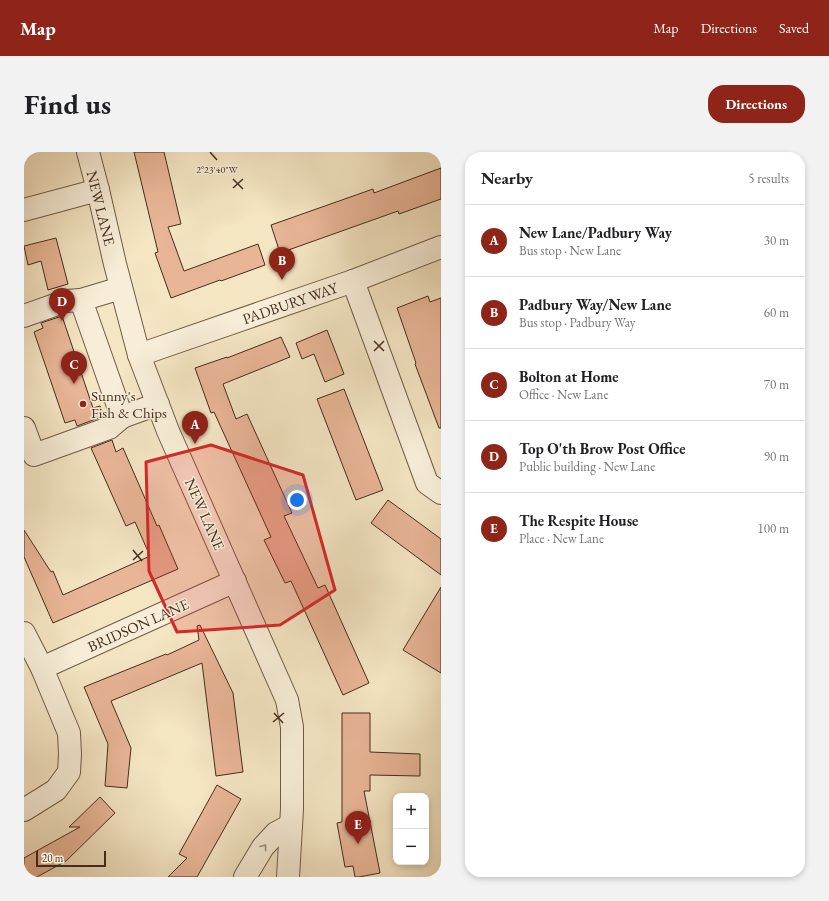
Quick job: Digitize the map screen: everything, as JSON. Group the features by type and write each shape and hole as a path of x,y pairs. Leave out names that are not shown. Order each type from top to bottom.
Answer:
{"street":[{"name":"NEW LANE","path":"88,152 138,356 168,431 287,700 292,727 292,809 288,877"},
{"path":"24,210 98,190"},
{"name":"PADBURY WAY","path":"138,356 353,280 441,247"},
{"path":"353,280 427,483 441,493"},
{"path":"24,316 66,301 81,300 121,288"},
{"path":"81,300 122,417"},
{"path":"24,428 34,455 109,428 122,417 158,404"},
{"name":"BRIDSON LANE","path":"42,668 235,581"},
{"path":"24,633 42,668 69,733 70,754 69,772 56,790 24,810"},
{"path":"245,877 263,847 276,833 290,825"}],"highlighted area":[{"path":"211,445 303,475 335,590 280,625 177,632 149,571 146,462"}],"building":[{"path":"134,152 164,152 181,224 168,227 184,271 258,244 265,265 171,298 155,253 158,252"},
{"path":"441,168 441,199 399,214 398,211 280,253 271,225 373,189 374,193"},
{"path":"56,238 68,284 48,290 41,261 28,265 24,246"},
{"path":"428,296 430,302 441,298 441,428 439,428 415,364 416,363 397,308"},
{"path":"62,316 93,408 100,406 104,416 77,426 75,420 65,423 34,332 43,328 41,323"},
{"path":"327,330 344,374 325,382 314,354 302,359 296,343"},
{"path":"281,337 290,357 223,384 236,419 247,414 292,513 284,516 318,588 325,585 369,683 343,695 291,581 285,583 264,540 271,537 214,412 211,413 195,368 227,358"},
{"path":"344,389 383,490 356,500 317,399"},
{"path":"112,440 116,452 123,448 157,526 159,525 178,569 53,623 24,557 24,530 51,572 53,571 63,595 150,556 135,522 126,526 91,448"},
{"path":"388,500 441,539 441,575 371,523"},
{"path":"441,587 441,673 403,650"},
{"path":"200,625 233,693 243,772 216,776 202,663 111,701 131,748 127,788 105,786 108,744 84,687 166,654 167,655 199,640 197,626"},
{"path":"342,713 370,713 370,752 420,754 420,776 370,775 370,791 364,791 380,873 359,877 355,877 353,866 345,867 337,823 342,822"},
{"path":"217,785 241,799 197,877 168,877 187,858 179,854"},
{"path":"100,797 115,813 66,861 37,877 24,877 24,858 80,827 69,827"}],"place":[{"name":"Padbury Way/New Lane","path":"282,280"},
{"name":"Top O'th Brow Post Office","path":"62,321"},
{"name":"Bolton at Home","path":"74,384"},
{"name":"Sunny's Fish & Chips","path":"83,404"},
{"name":"New Lane/Padbury Way","path":"195,444"},
{"name":"The Respite House","path":"358,844"}]}
